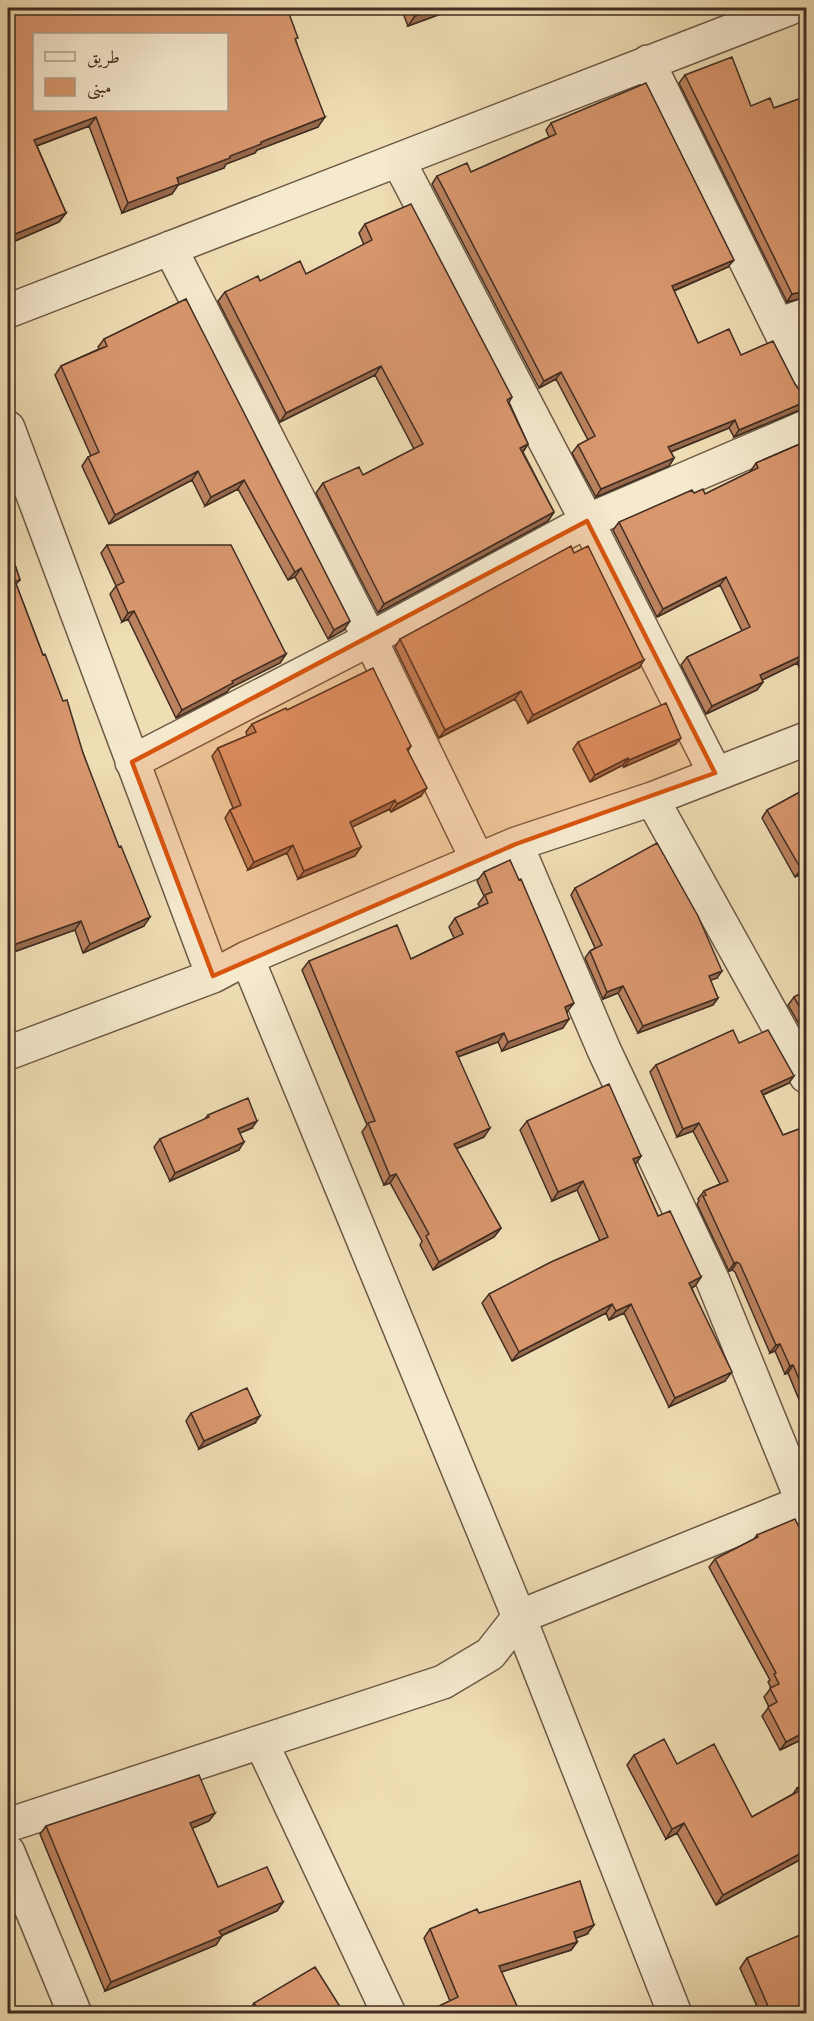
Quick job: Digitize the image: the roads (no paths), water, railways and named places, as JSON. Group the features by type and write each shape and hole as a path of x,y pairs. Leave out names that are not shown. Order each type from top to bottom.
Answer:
{"street":[{"path":"8,311 790,8"},
{"path":"648,62 792,320 807,383"},
{"path":"398,160 587,520 715,774"},
{"path":"170,248 370,639 478,861"},
{"path":"132,762 370,639 587,520 807,427"},
{"path":"8,428 213,976"},
{"path":"8,1053 213,976 247,958 516,844 652,800 806,740"},
{"path":"652,800 807,1076"},
{"path":"8,1825 443,1682 490,1654 519,1617 806,1505 712,1281 604,1050 516,844"},
{"path":"247,958 519,1617 675,2013"},
{"path":"261,1742 389,2013"},
{"path":"8,1853 75,2013"}]}
